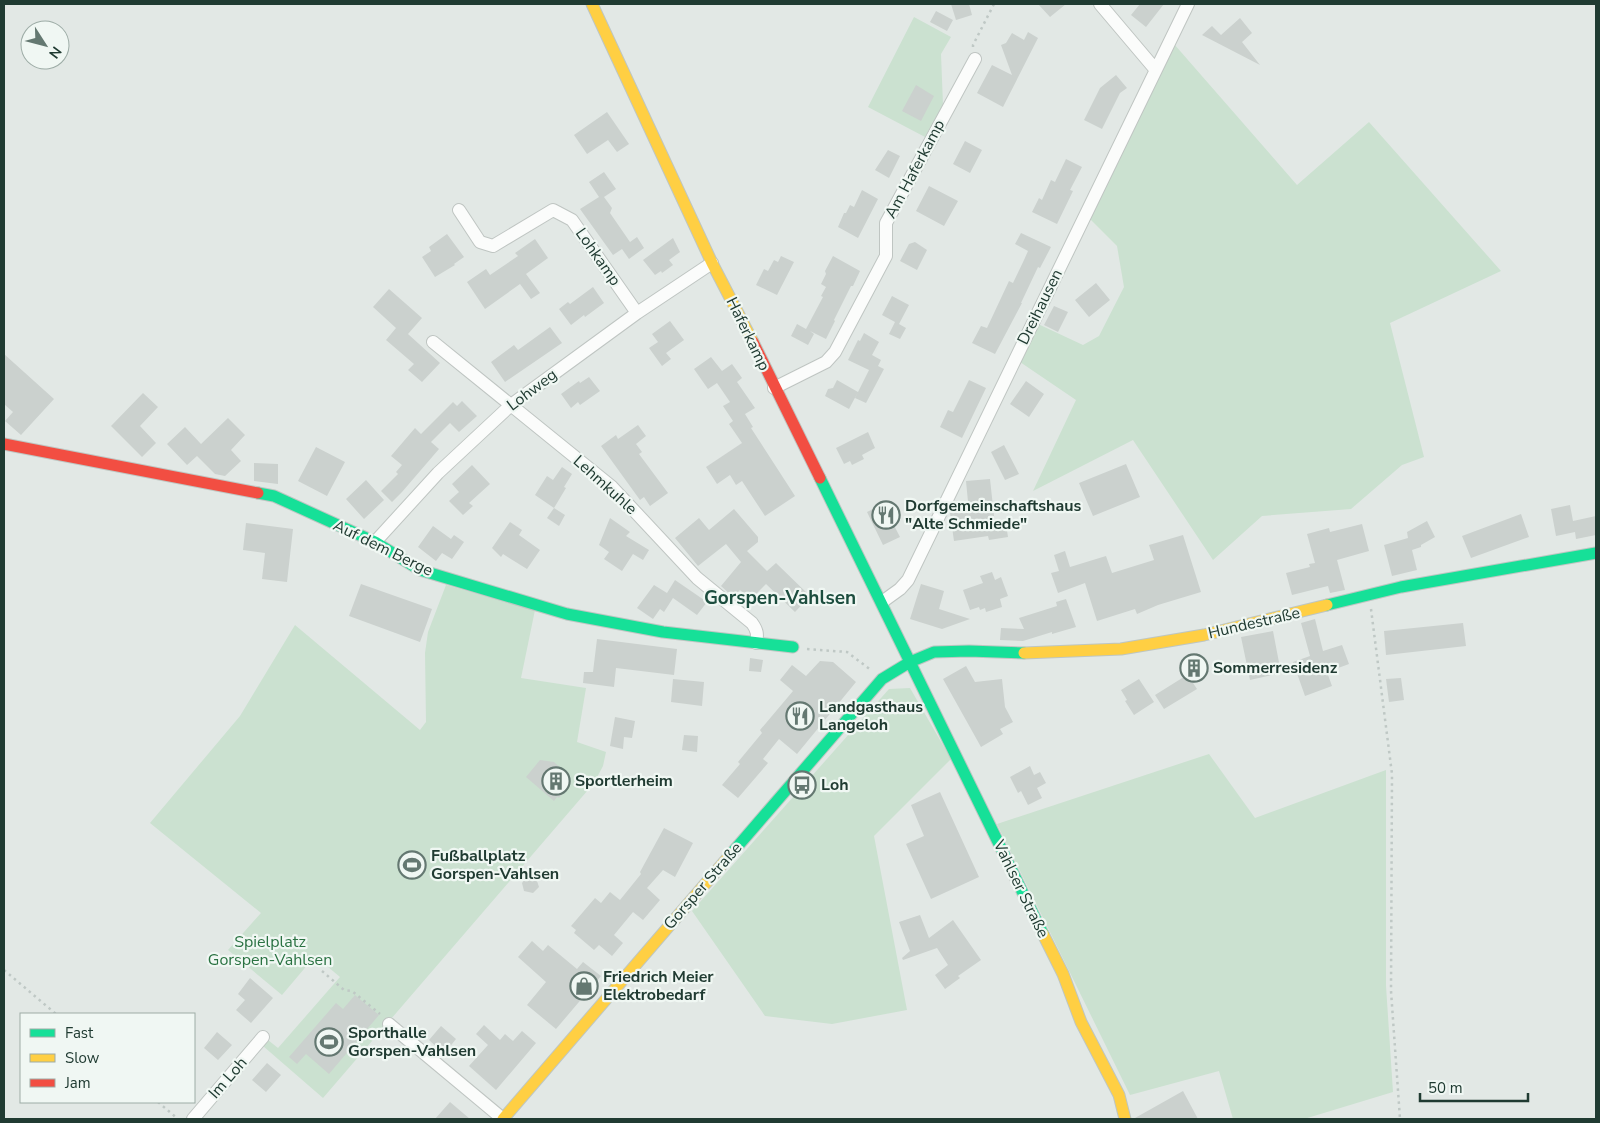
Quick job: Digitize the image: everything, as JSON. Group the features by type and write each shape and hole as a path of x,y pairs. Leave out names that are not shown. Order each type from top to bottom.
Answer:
{"street":[{"name":"Haferkamp","path":"592,4 712,263 882,602 910,662"},
{"path":"1100,4 1156,69"},
{"name":"Dreihausen","path":"882,602 900,590 908,580 1188,4"},
{"name":"Am Haferkamp","path":"774,388 826,362 835,352 886,256 886,223 975,58"},
{"name":"Lohkamp","path":"459,210 480,242 493,246 553,210 572,220 637,313"},
{"name":"Lohweg","path":"375,542 438,473 511,405 637,313 712,263"},
{"name":"Lehmkuhle","path":"433,342 612,487 697,578 752,623 758,634 756,643"},
{"name":"Auf dem Berge","path":"4,444 274,496 375,542 420,570 567,614 663,632 794,647"},
{"name":"Hundestraße","path":"910,662 934,652 1041,653 1121,649 1204,635 1401,588 1596,553"},
{"name":"Gorsper Straße","path":"503,1119 882,679 910,662"},
{"name":"Vahlser Straße","path":"910,662 1063,974 1081,1022 1119,1095 1125,1119"},
{"path":"389,1024 503,1119"},
{"name":"Im Loh","path":"193,1119 263,1037"}],"path":[{"path":"975,58 973,44 994,4"},
{"path":"1369,595 1392,774 1391,991 1400,1119"},
{"path":"794,647 847,652 882,679"},
{"path":"4,970 55,1013"},
{"path":"322,971 344,990 352,991 389,1020 389,1024"},
{"path":"159,1103 178,1119"}],"green space":[{"path":"914,17 951,37 941,54 943,105 925,137 868,107"},
{"path":"1174,44 1297,185 1369,122 1501,271 1390,323 1424,457 1402,465 1351,509 1262,516 1213,560 1133,440 1033,491 1076,400 1020,362 1038,324 1083,345 1099,336 1124,287 1117,246 1089,218"},
{"name":"Spielplatz Gorspen-Vahlsen","path":"446,585 535,610 521,678 586,688 577,742 606,752 603,766 594,783 323,1098 263,1046 268,1040 278,1048 340,977 315,956 282,995 228,950 261,913 150,823 240,716 295,625 420,730 426,722 425,653 428,632"},
{"path":"910,688 951,759 874,836 907,1010 832,1024 765,1016 692,911 889,689"},
{"path":"1209,754 1255,818 1386,770 1386,986 1393,1092 1304,1119 1233,1119 1219,1071 1130,1095 997,824"}],"building":[{"path":"951,4 969,4 972,15 956,20"},
{"path":"1038,4 1066,4 1050,17"},
{"path":"1140,4 1164,4 1146,27 1131,15"},
{"path":"936,11 953,20 947,31 930,22"},
{"path":"1240,18 1252,33 1242,42 1260,65 1202,35 1212,26 1221,35"},
{"path":"1028,32 1038,38 1003,107 977,93 992,65 1012,75 1001,45 1006,43 1012,33 1024,40"},
{"path":"1116,75 1127,88 1120,93 1102,129 1084,120 1100,88"},
{"path":"916,85 934,96 921,121 902,111"},
{"path":"607,112 629,144 617,152 608,140 587,154 574,135"},
{"path":"965,141 982,150 970,173 953,164"},
{"path":"888,150 900,156 889,178 875,170"},
{"path":"1066,159 1082,167 1070,190 1073,191 1057,224 1032,212 1039,198 1042,200 1051,180 1055,182"},
{"path":"604,172 616,189 604,197 612,208 610,213 630,242 637,237 644,248 629,259 622,249 613,255 580,209 599,197 589,182"},
{"path":"929,186 958,201 944,226 916,211"},
{"path":"862,190 878,199 858,238 838,227 844,213 846,213 850,205 854,207"},
{"path":"1021,233 1051,247 1040,268 1038,267 1022,303 995,354 972,343 981,326 987,328 1009,281 1013,283 1024,260 1028,251 1015,244"},
{"path":"447,234 464,257 435,277 422,257 431,251 429,247"},
{"path":"673,238 680,252 669,260 673,265 662,273 661,271 655,275 643,260"},
{"path":"535,239 548,258 526,274 540,293 531,299 520,284 485,309 467,282 486,269 490,275 518,256 515,253"},
{"path":"915,242 927,250 917,270 900,261 909,244"},
{"path":"781,256 794,262 777,295 756,285 764,269 768,271 774,260 778,262"},
{"path":"833,256 860,271 826,339 810,331 814,334 808,345 791,336 797,324 806,329 823,297 821,296 826,287 821,284"},
{"path":"1096,283 1110,300 1089,317 1075,300"},
{"path":"593,287 604,303 571,325 559,309 568,302 570,304"},
{"path":"389,289 422,318 408,334 440,363 422,382 408,370 414,364 386,340 396,328 373,307"},
{"path":"892,296 909,305 899,324 906,328 900,339 889,334 895,322 882,315"},
{"path":"1054,306 1068,312 1058,332 1044,325"},
{"path":"670,321 684,340 666,353 671,359 662,366 649,348 658,342 652,334"},
{"path":"550,327 562,343 505,382 491,362 514,345 518,350"},
{"path":"864,333 879,342 872,355 881,360 878,366 884,369 866,403 855,398 869,370 848,360 858,340 860,341"},
{"path":"4,354 54,399 21,435 5,421 13,412 4,404"},
{"path":"711,357 722,371 732,364 742,378 737,382 755,408 745,414 753,427 751,428 795,496 765,516 742,481 736,485 730,475 717,484 706,467 742,443 729,424 733,421 723,406 730,402 717,383 708,389 694,369"},
{"path":"589,377 600,391 580,405 578,402 571,408 561,394 579,381 580,383"},
{"path":"837,380 858,392 849,409 825,396 828,389 833,388"},
{"path":"969,380 986,388 962,438 940,427 948,410 953,412"},
{"path":"1026,381 1044,394 1029,417 1010,404"},
{"path":"143,393 158,407 140,426 156,443 142,457 111,426"},
{"path":"462,401 477,416 459,432 450,423 431,442 439,449 392,502 381,491 398,474 396,472 402,465 391,456 415,428 421,434 453,402 457,406"},
{"path":"228,418 245,435 231,450 241,461 225,476 215,474 197,456 187,465 167,444 185,427 201,444"},
{"path":"638,425 646,436 636,444 642,452 639,454 668,493 650,506 644,497 640,500 601,446 616,435 618,439"},
{"path":"868,432 875,448 862,455 864,459 852,465 850,461 844,464 836,448"},
{"path":"1004,445 1019,474 1005,480 991,452"},
{"path":"316,447 345,462 327,496 298,481"},
{"path":"254,463 278,464 278,484 254,481"},
{"path":"1126,464 1140,497 1093,516 1079,483"},
{"path":"472,465 490,484 469,503 473,506 463,515 449,501 459,492 452,484"},
{"path":"562,467 572,474 554,508 535,495 547,476 553,480"},
{"path":"990,479 995,525 1006,524 1008,537 989,540 988,536 954,541 950,513 969,512 966,481"},
{"path":"366,480 384,500 364,519 346,499"},
{"path":"883,504 900,537 883,545 867,512"},
{"path":"1570,505 1573,521 1596,516 1596,535 1576,539 1575,532 1556,536 1551,509"},
{"path":"554,508 565,515 559,526 547,518"},
{"path":"734,509 758,537 758,542 747,551 767,571 776,563 810,596 795,612 766,584 750,600 740,590 733,597 721,586 741,562 726,544 698,566 675,538 699,518 709,530"},
{"path":"1521,514 1529,537 1471,558 1462,536"},
{"path":"610,518 630,532 626,536 649,550 643,560 633,554 622,571 604,559 609,552 599,545"},
{"path":"1427,521 1435,537 1421,545 1421,547 1412,550 1417,570 1392,576 1384,545 1408,538 1407,532"},
{"path":"510,522 522,530 519,535 540,550 527,569 503,554 501,557 492,548"},
{"path":"246,523 293,529 287,582 262,579 265,553 243,550"},
{"path":"1362,524 1369,551 1337,560 1345,590 1330,593 1328,586 1292,595 1286,573 1310,567 1309,564 1315,563 1307,534 1329,528 1330,532"},
{"path":"433,526 451,539 454,535 464,542 452,559 442,553 436,561 418,547"},
{"path":"1183,535 1201,592 1158,605 1137,614 1135,609 1097,621 1085,583 1058,593 1051,573 1059,571 1054,555 1065,551 1070,567 1106,556 1112,573 1154,560 1149,545"},
{"path":"992,572 995,580 1001,577 1008,596 1000,599 1002,607 986,612 985,608 980,610 979,607 970,610 963,590 983,583 980,576"},
{"path":"675,580 707,602 697,615 673,598 664,612 660,609 653,619 637,608 654,585 667,593"},
{"path":"361,584 432,609 420,642 349,616"},
{"path":"921,584 944,591 939,609 970,619 942,629 910,619"},
{"path":"1066,599 1076,627 1023,641 1000,640 1001,628 1024,629 1019,618 1057,606 1056,602"},
{"path":"1315,619 1323,651 1342,645 1349,664 1330,671 1331,673 1328,675 1332,686 1305,696 1293,662 1310,656 1301,623"},
{"path":"1463,623 1466,646 1386,655 1384,631"},
{"path":"1273,631 1281,673 1250,680 1241,637"},
{"path":"597,639 677,649 674,675 616,668 614,687 583,683 584,672 593,672"},
{"path":"1197,653 1209,672 1193,683 1197,689 1164,709 1155,695 1187,675 1179,663"},
{"path":"750,658 763,660 761,672 749,671"},
{"name":"Landgasthaus Langeloh","path":"820,661 833,662 856,682 797,754 779,739 763,759 768,763 738,798 722,785 762,733 760,730 793,691 780,680 792,665 806,676"},
{"path":"966,666 975,682 1002,679 1005,707 1013,722 1000,729 1003,734 981,747 943,679"},
{"path":"1401,678 1404,700 1389,702 1386,679"},
{"path":"673,679 704,682 702,706 671,702"},
{"path":"1139,679 1154,702 1134,715 1125,701 1127,700 1121,690"},
{"path":"615,717 635,721 632,738 624,737 623,749 610,746"},
{"path":"684,735 698,736 697,752 682,750"},
{"path":"540,760 554,762 565,772 560,777 570,785 554,801 526,777"},
{"path":"1030,766 1034,775 1040,772 1046,783 1037,788 1042,798 1028,805 1021,791 1018,793 1010,777"},
{"path":"940,792 979,877 931,899 906,844 924,836 911,805"},
{"path":"664,828 693,843 675,877 663,870 647,888 660,900 643,920 633,912 614,935 623,943 612,956 599,945 594,950 574,933 576,930 571,926 595,898 601,903 610,892 620,900 641,874 640,872"},
{"path":"529,874 536,878 539,887 533,893 524,891 522,883"},
{"path":"920,915 929,938 953,920 981,960 958,976 960,978 945,989 935,975 948,965 937,948 903,960 902,958 910,951 899,922"},
{"path":"532,941 543,951 548,945 577,969 583,962 601,976 556,1029 527,1005 546,982 518,957"},
{"path":"250,978 273,998 251,1023 236,1010 245,1000 238,994"},
{"name":"Sporthalle Gorspen-Vahlsen","path":"355,995 379,1015 329,1074 306,1054 297,1064 289,1057 336,1003 343,1009"},
{"path":"484,1025 500,1040 505,1034 513,1041 522,1031 536,1043 496,1090 469,1066 488,1045 476,1034"},
{"path":"441,1026 456,1039 444,1054 429,1040"},
{"path":"217,1032 232,1045 218,1060 204,1048"},
{"path":"267,1063 281,1075 266,1092 252,1080"},
{"path":"1183,1091 1198,1119 1135,1119 1135,1118"},
{"path":"450,1102 470,1119 435,1119"}],"traffic: fast":[{"path":"820,478 1043,934"},
{"path":"258,493 274,496 375,542 420,570 567,614 663,632 793,647"},
{"path":"1327,605 1401,587 1596,553"},
{"path":"731,854 882,679 910,662 934,652 1024,653"}],"traffic: slow":[{"path":"592,4 712,263 753,342"},
{"path":"1024,653 1121,649 1204,635 1327,605"},
{"path":"503,1119 731,854"},
{"path":"1043,934 1063,974 1081,1022 1119,1095 1125,1119"}],"traffic: jam":[{"path":"753,342 820,478"},
{"path":"4,444 258,493"}],"place":[{"name":"Dorfgemeinschaftshaus \"Alte Schmiede\"","path":"886,515"},
{"name":"Sommerresidenz","path":"1194,668"},
{"name":"Landgasthaus Langeloh","path":"800,716"},
{"name":"Sportlerheim","path":"556,781"},
{"name":"Loh","path":"802,785"},
{"name":"Fußballplatz Gorspen-Vahlsen","path":"412,865"},
{"name":"Friedrich Meier Elektrobedarf","path":"584,986"},
{"name":"Sporthalle Gorspen-Vahlsen","path":"329,1042"}],"district":[{"name":"Gorspen-Vahlsen","path":"780,598"}]}
